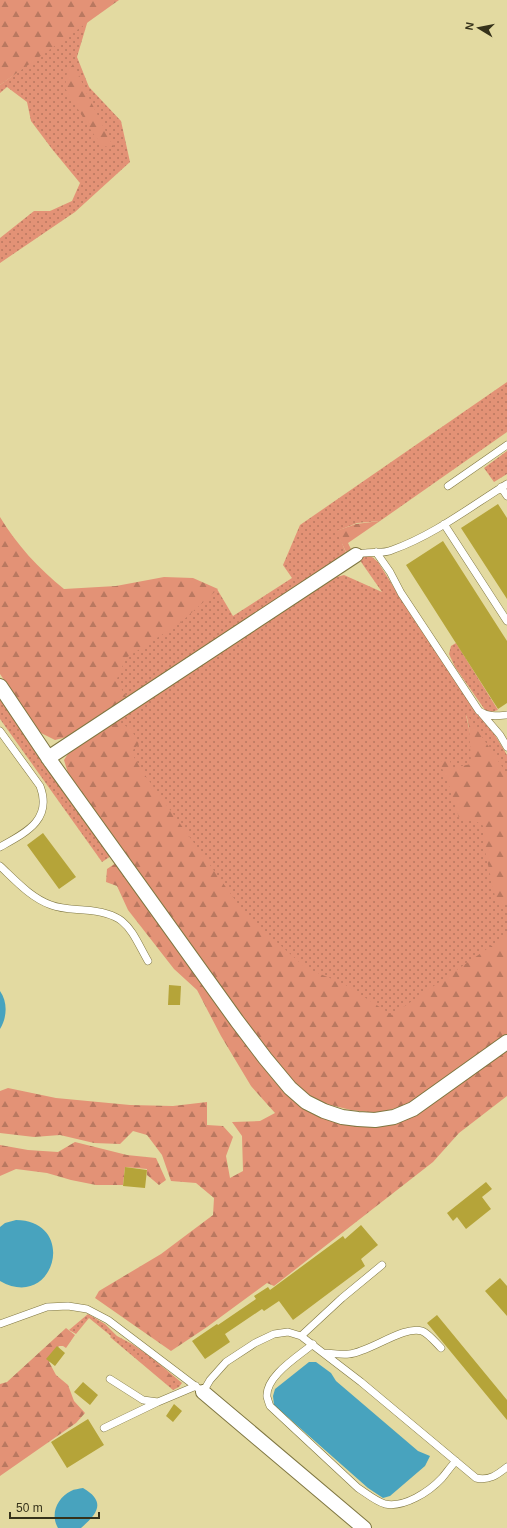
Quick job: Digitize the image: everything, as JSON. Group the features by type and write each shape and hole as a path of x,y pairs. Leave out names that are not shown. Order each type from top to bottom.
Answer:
{"street":[{"path":"48,758 356,555"},
{"path":"0,686 48,758 237,1021 290,1088 306,1102 324,1111 342,1117 375,1120 394,1117 413,1109 507,1042"},
{"path":"200,1389 364,1528"}],"lane":[{"path":"448,486 507,445"},
{"path":"356,555 362,552 390,551 426,535 504,486 507,496"},
{"path":"444,524 507,621"},
{"path":"376,552 390,572 401,594 479,711 500,735 507,747"},
{"path":"479,711 485,715 507,715"},
{"path":"0,731 40,786 43,795 43,806 41,816 35,823 0,847"},
{"path":"0,866 32,894 50,905 62,909 107,914 121,919 131,930 148,961"},
{"path":"302,1336 342,1298 382,1264"},
{"path":"0,1324 47,1307 68,1306 87,1309 108,1320 200,1389"},
{"path":"324,1353 349,1354 374,1347 404,1332 414,1330 423,1332 441,1348"},
{"path":"104,1428 158,1402 200,1389 226,1362 256,1343 274,1334 288,1332 302,1336 313,1344 476,1478 488,1480 507,1467"},
{"path":"313,1344 277,1374 269,1386 267,1397 270,1406 358,1488 384,1504 398,1504 412,1499 430,1489 442,1478 456,1461"},
{"path":"110,1379 143,1400 158,1402"}],"green space":[{"path":"0,0 119,0 0,85"},
{"path":"88,20 77,57 89,87 121,121 130,162 75,212 0,263 0,238 34,211 50,211 72,201 80,183 31,121 27,102 7,87 0,93 0,85"},
{"path":"74,63 86,92 114,148 103,146 92,132 65,88 67,72"},
{"path":"507,382 507,432 380,521 357,523 337,531 346,553 343,558 128,699 115,681 126,657 217,589 233,616 292,578 283,565 300,525"},
{"path":"507,451 507,474 494,482 484,468"},
{"path":"0,517 13,537 29,556 64,589 116,586 164,577 193,578 218,589 180,623 126,658 116,681 128,699 71,736 55,740 39,732 0,674"},
{"path":"380,521 348,543 351,549 346,552 336,531 356,524"},
{"path":"366,555 372,557 378,562 413,618 478,714 495,735 507,755 507,779 466,715 507,901 507,939 391,1018 306,970 244,916 107,725 329,579 344,575 382,592 359,559"},
{"path":"456,643 498,710 491,712 485,710 455,667 449,654 451,646"},
{"path":"0,697 71,803 111,856 102,862 0,719"},
{"path":"466,713 507,774 507,905 496,901 485,851 485,827 471,818 460,821 447,779 439,762 449,759 453,768 471,764 469,727"},
{"path":"118,722 131,729 139,744 131,752 142,771 246,915 306,968 344,984 392,1015 507,935 507,1034 409,1105 376,1113 351,1110 326,1104 303,1095 265,1051 68,773 64,760 71,749 107,725"},
{"path":"116,863 193,967 270,1076 287,1095 308,1111 340,1123 419,1112 507,1051 507,1096 459,1133 433,1162 274,1286 267,1283 207,1327 171,1351 95,1298 99,1291 161,1254 213,1215 214,1198 196,1183 171,1181 162,1155 147,1135 133,1131 120,1144 94,1143 60,1135 34,1137 0,1133 0,1091 8,1088 56,1098 130,1105 173,1106 207,1102 207,1125 223,1126 233,1137 226,1156 230,1178 243,1171 242,1136 232,1122 260,1121 275,1113 251,1086 221,1036 197,990 174,969 128,910 117,886 106,882 107,869"},
{"path":"75,1142 127,1155 156,1158 166,1180 159,1185 147,1175 147,1169 125,1167 123,1185 96,1185 47,1173 16,1169 0,1176 0,1145 28,1150 58,1152"},
{"path":"88,1314 105,1324 117,1336 151,1357 182,1383 179,1387 173,1390 89,1318 76,1334 69,1330"},
{"path":"66,1328 75,1335 66,1348 59,1346 49,1362 56,1375 68,1385 74,1401 85,1413 76,1423 0,1476 0,1384 7,1382"},
{"path":"144,1359 158,1365 172,1376 172,1384 168,1385 146,1365"}],"water":[{"path":"0,991 3,995 6,1010 0,1029"},
{"path":"16,1220 36,1224 48,1234 53,1248 52,1262 45,1276 34,1285 19,1287 0,1281 0,1227 5,1223"},
{"path":"309,1362 316,1362 331,1373 336,1381 418,1451 430,1456 425,1466 390,1496 383,1498 368,1488 274,1405 273,1396 275,1389"},
{"path":"83,1488 95,1498 97,1508 95,1513 81,1528 58,1528 55,1512 59,1502 71,1491"}],"building":[{"path":"498,504 507,518 507,599 461,528"},
{"path":"443,541 507,641 507,703 498,709 406,565"},
{"path":"43,833 76,877 59,889 27,845"},
{"path":"169,985 181,986 180,1005 168,1005"},
{"path":"125,1167 147,1170 145,1188 123,1186"},
{"path":"486,1182 492,1189 482,1197 491,1209 466,1229 457,1217 453,1221 447,1213"},
{"path":"361,1225 378,1245 361,1259 365,1266 293,1320 279,1301 264,1311 262,1309 225,1334 230,1342 205,1359 192,1341 256,1299 254,1296 268,1287 270,1290 343,1236 345,1239"},
{"path":"500,1278 507,1286 507,1316 485,1291"},
{"path":"437,1315 507,1400 507,1420 427,1323"},
{"path":"57,1346 65,1353 55,1366 46,1359"},
{"path":"83,1382 98,1395 90,1405 74,1392"},
{"path":"174,1404 182,1411 173,1422 166,1416"},
{"path":"88,1419 104,1445 67,1468 51,1442"}]}
